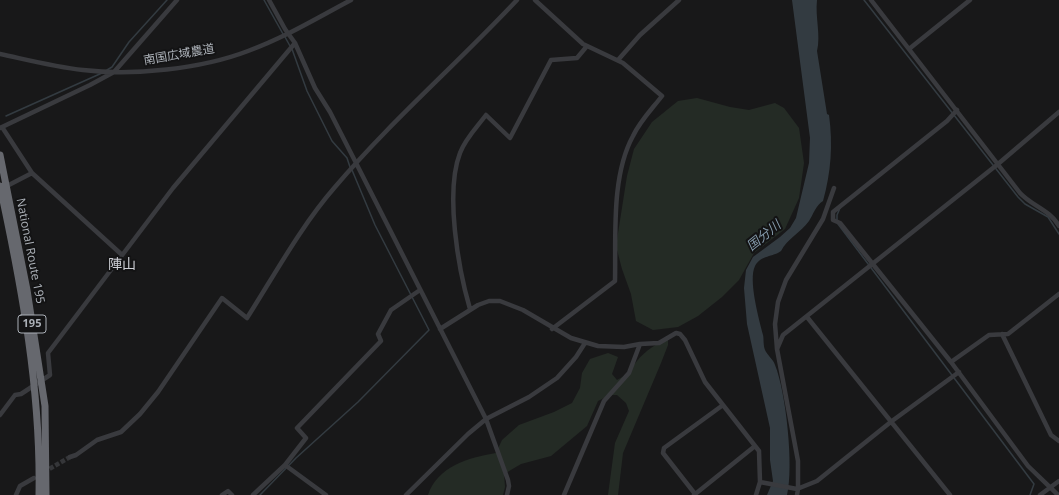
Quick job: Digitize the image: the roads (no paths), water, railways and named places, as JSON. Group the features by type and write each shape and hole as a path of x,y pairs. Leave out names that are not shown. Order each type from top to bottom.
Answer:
{"highway":[{"name":"National Route 195","path":"0,155 2,188 27,326 38,412 40,495"},
{"name":"National Route 195","path":"2,188 27,290 45,406 46,495"}],"street":[{"path":"121,254 32,173 1,127 114,72 177,0"},
{"path":"270,0 314,88 330,112 353,167 418,292 440,329 486,419 508,480 509,486 507,495"},
{"name":"南国広域農道","path":"0,54 58,67 114,72 141,72 188,66 247,52 286,34 351,0"},
{"path":"70,457 81,452 97,440 121,432 140,414 158,392 222,298 247,318 319,207 353,167 516,0"},
{"path":"535,0 552,17 587,46 618,60 662,96 636,130 628,146 622,167 616,213 615,281 552,329"},
{"path":"618,60 640,35 679,0"},
{"path":"871,0 1026,199 1049,213 1059,226"},
{"path":"909,49 970,0"},
{"path":"0,415 15,395 21,394 50,375 48,353 121,254 209,143 292,46"},
{"path":"470,309 458,254 454,214 456,168 464,144 486,115 510,138 551,60 577,58 587,46"},
{"path":"957,110 947,121 833,212 833,220 840,223 959,372 1028,466 1051,486 1058,495"},
{"path":"777,349 783,335 998,164 1059,112"},
{"path":"2,188 32,173"},
{"path":"797,495 798,461 777,349 775,324 778,302 786,280 823,219 834,188"},
{"path":"253,495 285,465 306,438 297,428 381,341 378,334 391,310 418,292"},
{"path":"951,362 989,335 994,333 1008,334 1059,294"},
{"path":"440,329 470,309 484,302 500,301 523,310 552,329 585,343 611,348 659,343 676,333 680,334 685,340 705,382 758,451 760,482 756,495"},
{"path":"807,317 950,495"},
{"path":"1002,334 1051,435 1059,441"},
{"path":"406,495 468,434 486,419 546,387 557,378 576,357 585,343"},
{"path":"564,495 604,401 629,373 640,344"},
{"path":"760,482 798,489 821,479 892,421 959,372"},
{"path":"723,405 664,448 663,453 694,495 755,446"},
{"path":"285,465 326,495"},
{"path":"16,495 20,486 34,478"},
{"path":"1040,495 1059,481"},
{"path":"222,495 228,491 232,495"}],"waterway":[{"path":"107,70 112,67 129,42 167,0"},
{"path":"264,0 283,34"},
{"path":"864,0 1018,197 1025,204 1048,217 1059,234"},
{"path":"285,37 290,46"},
{"path":"292,49 307,91 332,141 347,158 350,167"},
{"path":"6,116 102,73"},
{"path":"260,495 296,458 358,402 429,330 375,225 352,170"},
{"path":"837,220 837,215 840,208"},
{"path":"838,224 1034,484 1030,495"}],"tunnel":[{"path":"44,472 70,457"}],"district":[{"name":"陣山","path":"122,265"}],"water label":[{"name":"国分川","path":"764,236"}]}
